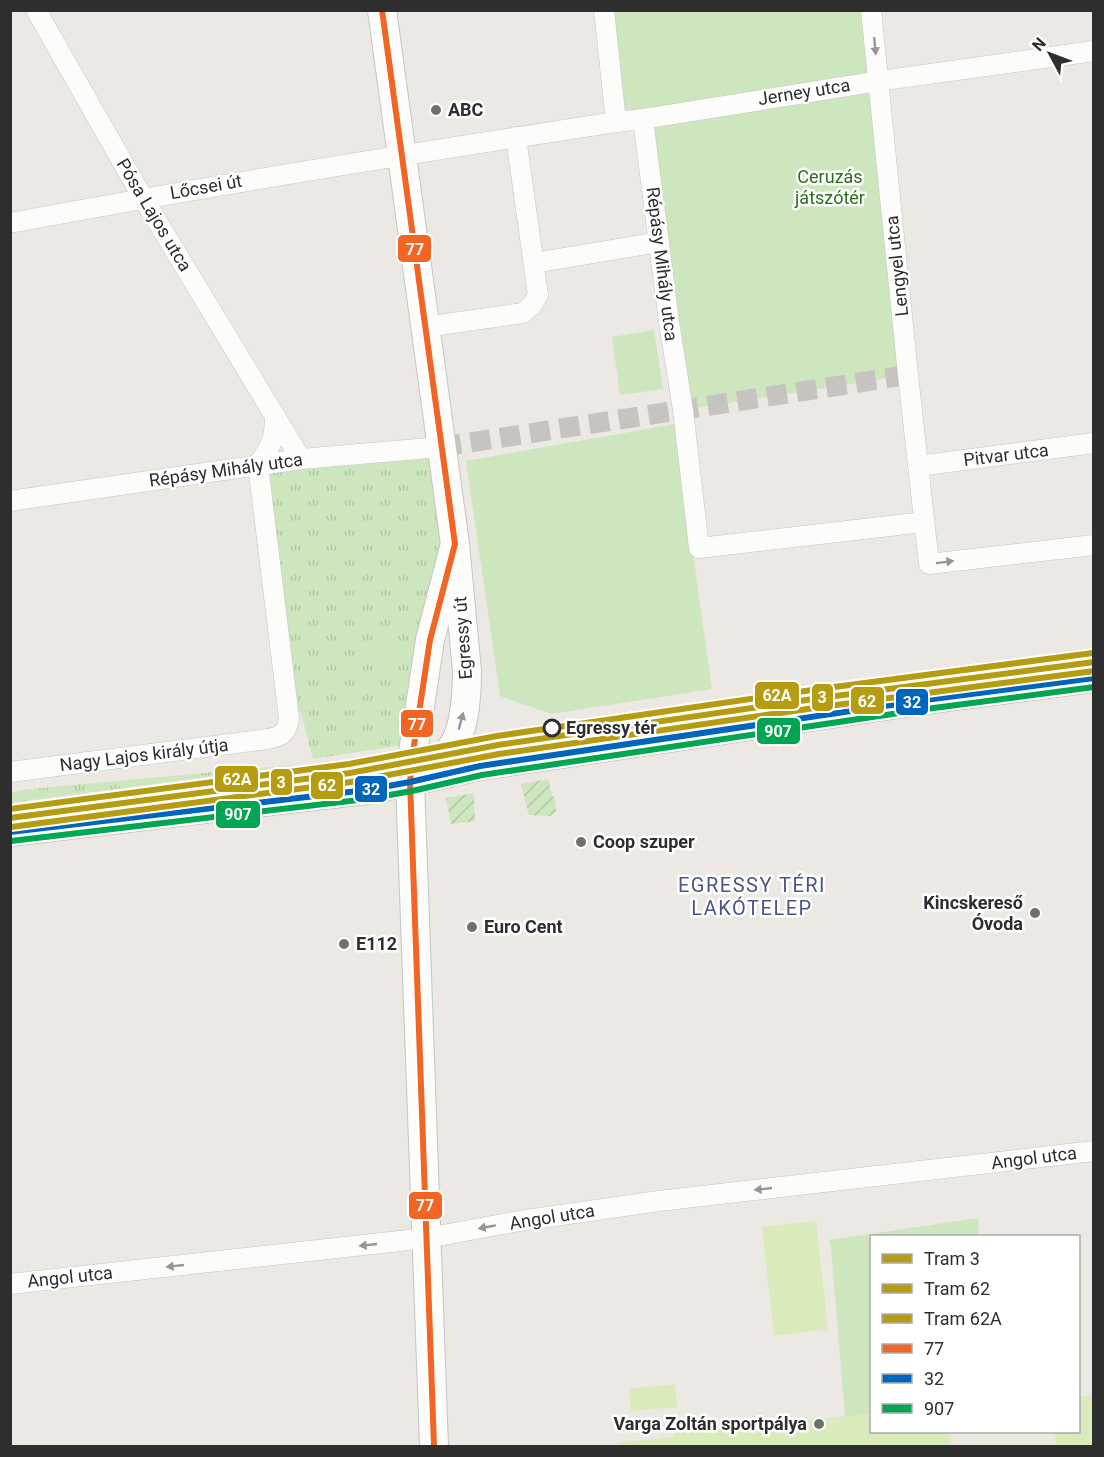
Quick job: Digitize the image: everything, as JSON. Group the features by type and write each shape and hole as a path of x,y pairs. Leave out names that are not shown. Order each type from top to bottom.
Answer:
{"street":[{"name":"Pósa Lajos utca","path":"36,10 143,198 301,459"},
{"name":"Egressy út","path":"382,10 455,544 467,670 463,718 454,744 444,756 410,782"},
{"path":"604,10 616,122"},
{"name":"Lengyel utca","path":"871,10 924,522"},
{"name":"Jerney utca","path":"402,154 643,119 879,81 1094,51"},
{"name":"Répásy Mihály utca","path":"643,119 669,322 683,410 699,548 924,522"},
{"path":"426,327 523,313 538,296 516,137"},
{"name":"Lőcsei út","path":"10,223 402,154"},
{"path":"534,263 659,242"},
{"path":"258,465 269,450 275,434 275,416"},
{"name":"Pitvar utca","path":"918,466 1094,443"},
{"name":"Répásy Mihály utca","path":"10,501 301,459 441,447"},
{"name":"Nagy Lajos király útja","path":"10,772 276,737 288,727 289,718 258,465"},
{"path":"924,522 929,564 1094,545"},
{"name":"Egressy út","path":"434,1446 410,782 430,640 455,544"},
{"path":"430,640 436,629 446,622 455,623 464,636"},
{"path":"10,832 366,790 480,765 925,700 1094,678"},
{"name":"Angol utca","path":"10,1284 427,1238 519,1221 647,1202 1094,1151"}],"green space":[{"name":"Ceruzás játszótér","path":"604,11 871,11 908,375 683,410 643,119 616,122"},
{"path":"654,330 663,389 620,395 612,337"},
{"name":"Egressy tér","path":"675,424 712,689 551,714 500,696 466,461"},
{"path":"430,440 443,551 403,745 313,759 302,716 285,684 258,465"},
{"path":"391,631 394,657 378,659 375,632"},
{"path":"303,764 11,803 11,792 30,789"},
{"path":"548,779 555,798 556,811 551,816 529,815 521,784"},
{"path":"474,793 475,821 451,824 446,798"},
{"path":"978,1218 979,1235 870,1235 870,1414 845,1417 829,1240"},
{"path":"816,1221 828,1329 774,1336 762,1227"},
{"path":"675,1384 677,1407 631,1411 629,1389"},
{"path":"1093,1395 1093,1446 1056,1446 1055,1433 1080,1433 1080,1397"},
{"name":"Varga Zoltán sportpálya","path":"870,1414 870,1433 950,1433 951,1446 618,1446 617,1443 674,1437 674,1433"}],"tunnel":[{"path":"441,447 908,375"}],"tram line":[{"name":"62A","path":"10,809 349,764 497,736 819,689 1093,653"},
{"name":"3","path":"10,818 350,773 498,745 820,698 1094,662"},
{"name":"62","path":"11,827 351,782 499,754 821,707 1094,671"}],"transit line":[{"name":"77","path":"382,10 455,544 430,640 410,782 434,1446"},
{"name":"32","path":"10,832 366,790 480,766 925,700 1094,678"},
{"name":"907","path":"11,841 367,799 482,775 926,709 1094,687"}],"place":[{"name":"ABC","path":"436,110"},
{"name":"Egressy tér","path":"552,728"},
{"name":"Coop szuper","path":"581,842"},
{"name":"Kincskereső Óvoda","path":"1035,913"},
{"name":"Euro Cent","path":"472,927"},
{"name":"E112","path":"344,944"},
{"name":"Varga Zoltán sportpálya","path":"819,1424"}],"district":[{"name":"EGRESSY TÉRI LAKÓTELEP","path":"752,896"}]}
